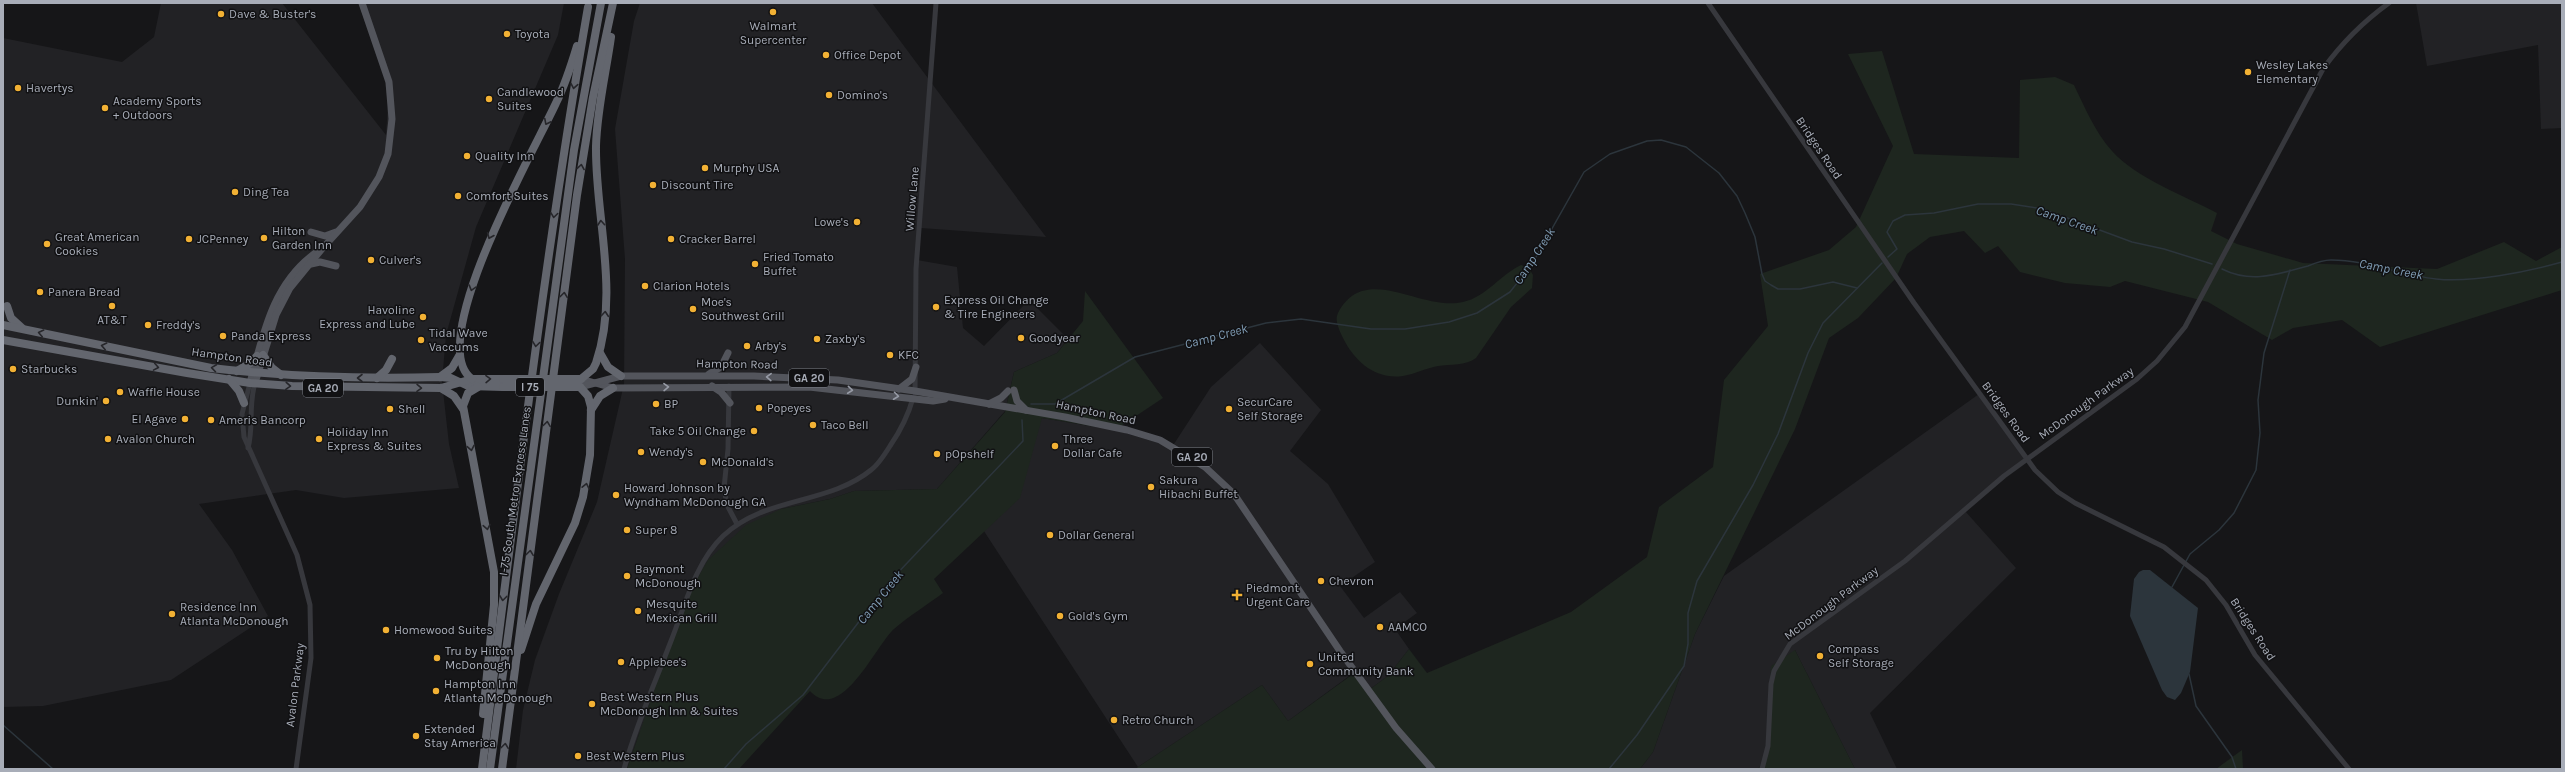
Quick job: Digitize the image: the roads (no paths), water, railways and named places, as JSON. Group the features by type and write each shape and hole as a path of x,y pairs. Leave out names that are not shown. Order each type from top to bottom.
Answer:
{"highway":[{"name":"I-75 South Metro Express Lanes","path":"490,769 572,165 601,3"},
{"path":"516,661 536,604 581,506 588,471 591,411 588,396 581,383 593,369 600,353 605,320 606,283 596,147 599,110 615,3"},
{"name":"I 75","path":"502,769 579,180 593,97 615,3"},
{"path":"440,377 452,368 459,356 470,295 482,256 557,103 570,70 589,5"},
{"name":"I 75","path":"481,769 538,325 557,193 589,5"},
{"path":"7,306 11,318 22,329"},
{"name":"Hampton Road","path":"3,325 196,365 284,376 376,378 440,377 452,378 460,383 478,386 503,383 581,383"},
{"name":"Hampton Road","path":"3,340 252,383 330,388 441,388 472,379 503,383"},
{"path":"600,353 608,367 621,376"},
{"path":"237,371 260,355 272,368 284,376"},
{"path":"459,356 462,368 472,379"},
{"path":"376,378 386,370 392,359 396,371 403,378"},
{"path":"229,379 239,391 244,403"},
{"path":"463,410 466,396 478,386"},
{"path":"441,388 454,396 463,410 494,572 494,605 485,691 481,769"},
{"path":"591,411 600,396 613,388"}],"main road":[{"path":"260,355 281,303 290,288 321,250 350,220 360,207 382,171 391,138 392,119 389,82 362,3"},
{"path":"311,232 325,236 340,230"},
{"path":"260,355 270,312 285,284 306,259 321,250"},
{"path":"311,264 320,262 336,266"},
{"path":"705,376 721,367 728,353"},
{"name":"Avalon Parkway","path":"252,383 260,355"},
{"path":"899,388 912,379 916,368"},
{"name":"Hampton Road","path":"581,383 598,383 621,376 812,378 899,388 933,401 951,398"},
{"name":"Hampton Road","path":"598,383 613,388 712,386 808,387 951,398 1141,434 1185,453 1218,477 1251,518 1332,640 1396,728 1432,769"},
{"path":"712,386 730,403"},
{"path":"989,404 1001,398 1011,390 1017,401 1026,411"}],"street":[{"name":"Willow Lane","path":"624,769 652,689 698,573 714,545 737,524 768,508 852,482 873,469 903,427 914,395 916,368 916,269 936,3"},
{"name":"Bridges Road","path":"1708,3 1914,303 2027,458 2046,480 2069,499 2164,547 2206,580 2226,605 2255,654 2349,769"},
{"name":"McDonough Parkway","path":"1762,769 1768,746 1771,684 1774,671 1790,644 1905,561 2027,458 2137,379 2163,354 2184,327 2323,69 2345,41 2389,3"},
{"name":"Avalon Parkway","path":"252,383 244,403 243,431 248,448 298,555 310,604 311,658 296,769"},
{"name":"Avalon Parkway","path":"248,448 251,436 249,408 252,383"},
{"path":"729,386 730,403 724,488 727,505 737,524"}],"waterway":[{"name":"Camp Creek","path":"1031,404 1055,404 1135,357 1266,323 1301,319 1371,329 1405,329 1449,322 1477,313 1510,292 1532,264 1584,172 1610,154 1647,141 1661,140 1686,147 1719,173 1737,196 1745,213 1755,237 1762,274 1765,281 1778,289 1800,289 1833,282 1857,288"},
{"name":"Camp Creek","path":"1888,257 1897,249 1887,232 1893,221 1905,215 1934,213 1978,204 2011,204 2043,209 2132,242 2164,249 2212,264"},
{"name":"Camp Creek","path":"2222,269 2233,274 2254,277 2286,272 2331,260 2358,262 2423,277 2450,280 2499,276 2562,262"},
{"path":"1609,769 1637,735 1684,666 1688,644 1688,613 1697,581 1753,485 1778,434 1808,353 1823,323 1882,263"},
{"path":"2172,587 2190,554 2219,530 2234,513 2256,470 2260,433 2258,400 2264,353 2290,270"},
{"name":"Camp Creek","path":"724,769 746,744 803,695 890,581 1023,441 1022,420"},
{"path":"2189,674 2196,706 2232,757 2236,769"},
{"path":"3,725 53,769"}],"place":[{"name":"Walmart Supercenter","path":"773,12"},
{"name":"Dave & Buster's","path":"221,14"},
{"name":"Toyota","path":"507,34"},
{"name":"Office Depot","path":"826,55"},
{"name":"Wesley Lakes Elementary","path":"2248,72"},
{"name":"Havertys","path":"18,88"},
{"name":"Domino's","path":"829,95"},
{"name":"Candlewood Suites","path":"489,99"},
{"name":"Academy Sports + Outdoors","path":"105,108"},
{"name":"Quality Inn","path":"467,156"},
{"name":"Murphy USA","path":"705,168"},
{"name":"Discount Tire","path":"653,185"},
{"name":"Ding Tea","path":"235,192"},
{"name":"Comfort Suites","path":"458,196"},
{"name":"Lowe's","path":"857,222"},
{"name":"Hilton Garden Inn","path":"264,238"},
{"name":"JCPenney","path":"189,239"},
{"name":"Cracker Barrel","path":"671,239"},
{"name":"Great American Cookies","path":"47,244"},
{"name":"Culver's","path":"371,260"},
{"name":"Fried Tomato Buffet","path":"755,264"},
{"name":"Clarion Hotels","path":"645,286"},
{"name":"Panera Bread","path":"40,292"},
{"name":"AT&T","path":"112,306"},
{"name":"Express Oil Change & Tire Engineers","path":"936,307"},
{"name":"Moe's Southwest Grill","path":"693,309"},
{"name":"Havoline Express and Lube","path":"423,317"},
{"name":"Freddy's","path":"148,325"},
{"name":"Panda Express","path":"223,336"},
{"name":"Goodyear","path":"1021,338"},
{"name":"Zaxby's","path":"817,339"},
{"name":"Tidal Wave Vaccums","path":"421,340"},
{"name":"Arby's","path":"747,346"},
{"name":"KFC","path":"890,355"},
{"name":"Starbucks","path":"13,369"},
{"name":"Waffle House","path":"120,392"},
{"name":"Dunkin'","path":"106,401"},
{"name":"BP","path":"656,404"},
{"name":"Popeyes","path":"759,408"},
{"name":"Shell","path":"390,409"},
{"name":"SecurCare Self Storage","path":"1229,409"},
{"name":"El Agave","path":"185,419"},
{"name":"Ameris Bancorp","path":"211,420"},
{"name":"Taco Bell","path":"813,425"},
{"name":"Take 5 Oil Change","path":"754,431"},
{"name":"Avalon Church","path":"108,439"},
{"name":"Holiday Inn Express & Suites","path":"319,439"},
{"name":"Three Dollar Cafe","path":"1055,446"},
{"name":"Wendy's","path":"641,452"},
{"name":"pOpshelf","path":"937,454"},
{"name":"McDonald's","path":"703,462"},
{"name":"Sakura Hibachi Buffet","path":"1151,487"},
{"name":"Howard Johnson by Wyndham McDonough GA","path":"616,495"},
{"name":"Super 8","path":"627,530"},
{"name":"Dollar General","path":"1050,535"},
{"name":"Baymont McDonough","path":"627,576"},
{"name":"Chevron","path":"1321,581"},
{"name":"Piedmont Urgent Care","path":"1237,595"},
{"name":"Mesquite Mexican Grill","path":"638,611"},
{"name":"Residence Inn Atlanta McDonough","path":"172,614"},
{"name":"Gold's Gym","path":"1060,616"},
{"name":"AAMCO","path":"1380,627"},
{"name":"Homewood Suites","path":"386,630"},
{"name":"Compass Self Storage","path":"1820,656"},
{"name":"Tru by Hilton McDonough","path":"437,658"},
{"name":"Applebee's","path":"621,662"},
{"name":"United Community Bank","path":"1310,664"},
{"name":"Hampton Inn Atlanta McDonough","path":"436,691"},
{"name":"Best Western Plus McDonough Inn & Suites","path":"592,704"},
{"name":"Retro Church","path":"1114,720"},
{"name":"Extended Stay America","path":"416,736"},
{"name":"Best Western Plus","path":"578,756"}]}
